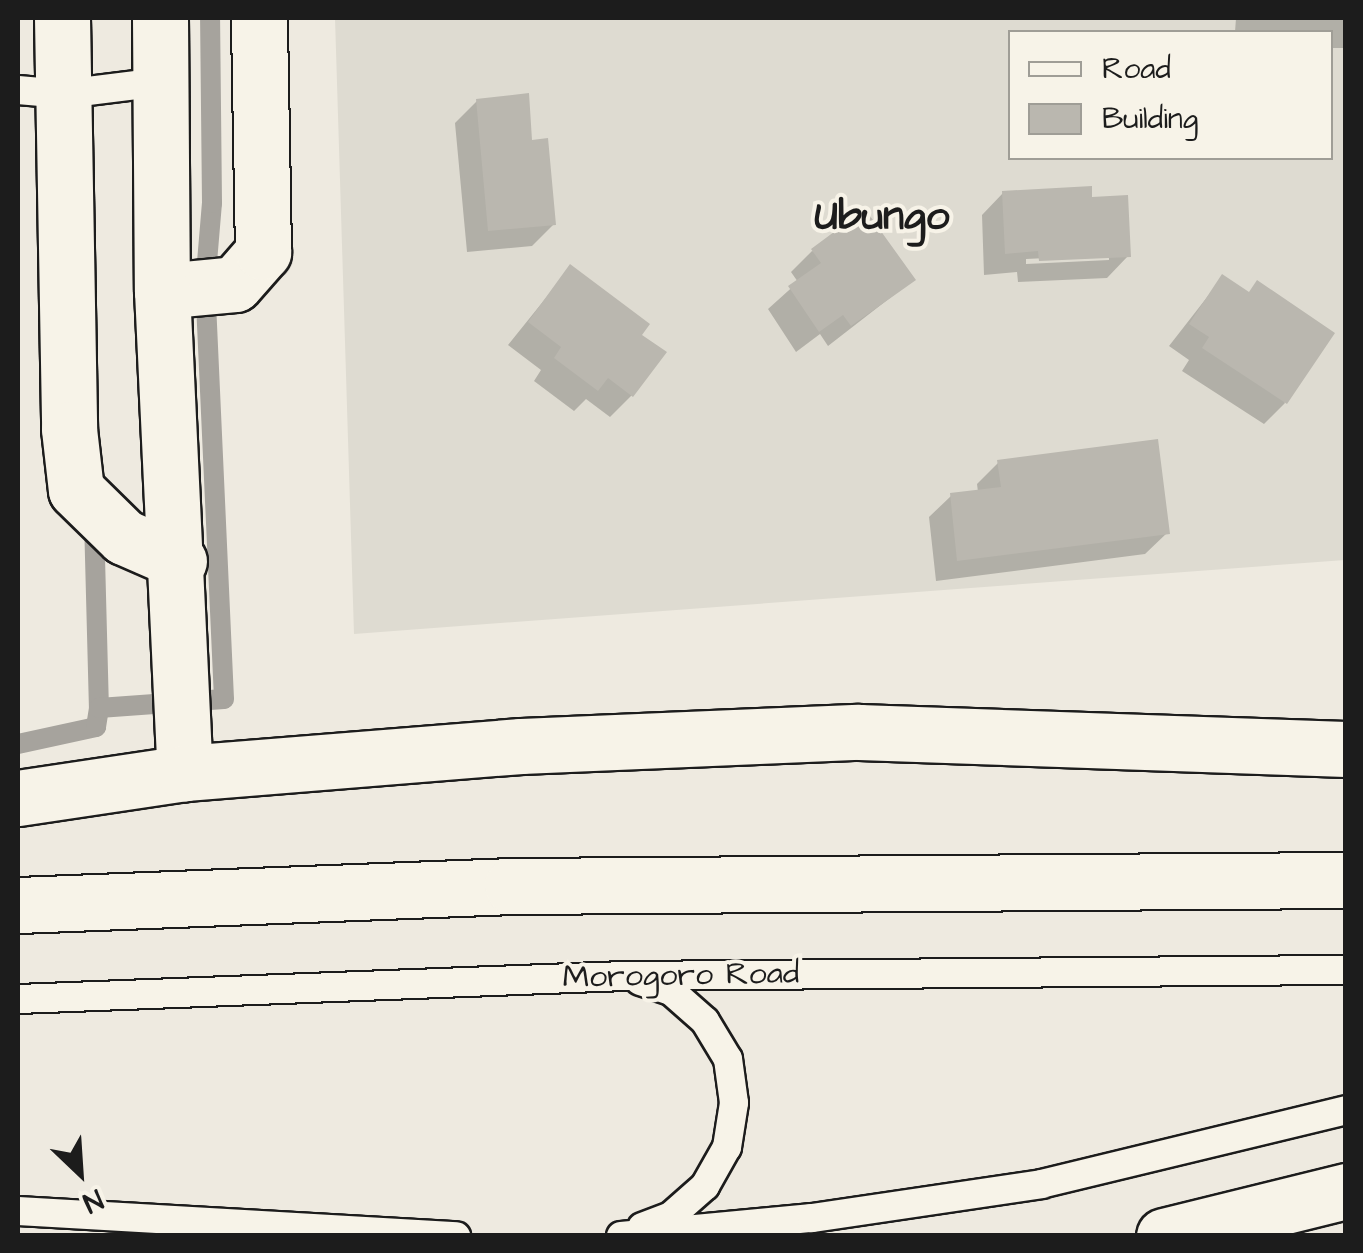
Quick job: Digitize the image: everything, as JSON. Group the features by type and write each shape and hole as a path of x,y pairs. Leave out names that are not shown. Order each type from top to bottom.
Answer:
{"main road":[{"path":"62,18 41,92 76,490 124,537 179,561"},
{"path":"160,18 162,291 179,561 185,773"},
{"path":"162,291 234,284 248,276 262,252 260,18"},
{"path":"18,798 185,773 521,746 859,732 1346,748"},
{"path":"18,905 512,886 1346,880"},
{"path":"1164,1236 1346,1190"}],"lane":[{"path":"41,92 160,82"},
{"name":"Morogoro Road","path":"18,999 624,976 1208,967 1346,970"},
{"path":"604,1236 671,1216 705,1186 727,1147 734,1103 728,1059 705,1021 670,991 624,976"},
{"path":"621,1236 812,1218 1041,1184 1346,1110"},
{"path":"18,1212 456,1236"}],"shaded area":[{"path":"335,18 1345,18 1345,560 354,634"}],"building":[{"path":"529,93 532,140 548,138 556,225 488,231 476,99"},
{"path":"1092,186 1092,197 1128,195 1131,257 1039,261 1038,251 1005,254 1002,191"},
{"path":"865,209 916,280 851,326 843,315 819,332 788,286 821,263 811,249"},
{"path":"570,264 650,324 642,335 667,352 633,397 608,378 598,391 554,358 561,347 528,322"},
{"path":"1222,274 1249,292 1257,280 1335,333 1287,404 1202,348 1209,337 1189,324"},
{"path":"1158,439 1170,534 957,561 950,493 1001,487 997,460"}],"waterway":[{"path":"18,744 96,727 99,708 224,699 205,286 212,203 210,18"},
{"path":"94,519 99,708"}],"district":[{"name":"Ubungo","path":"882,217"}]}
